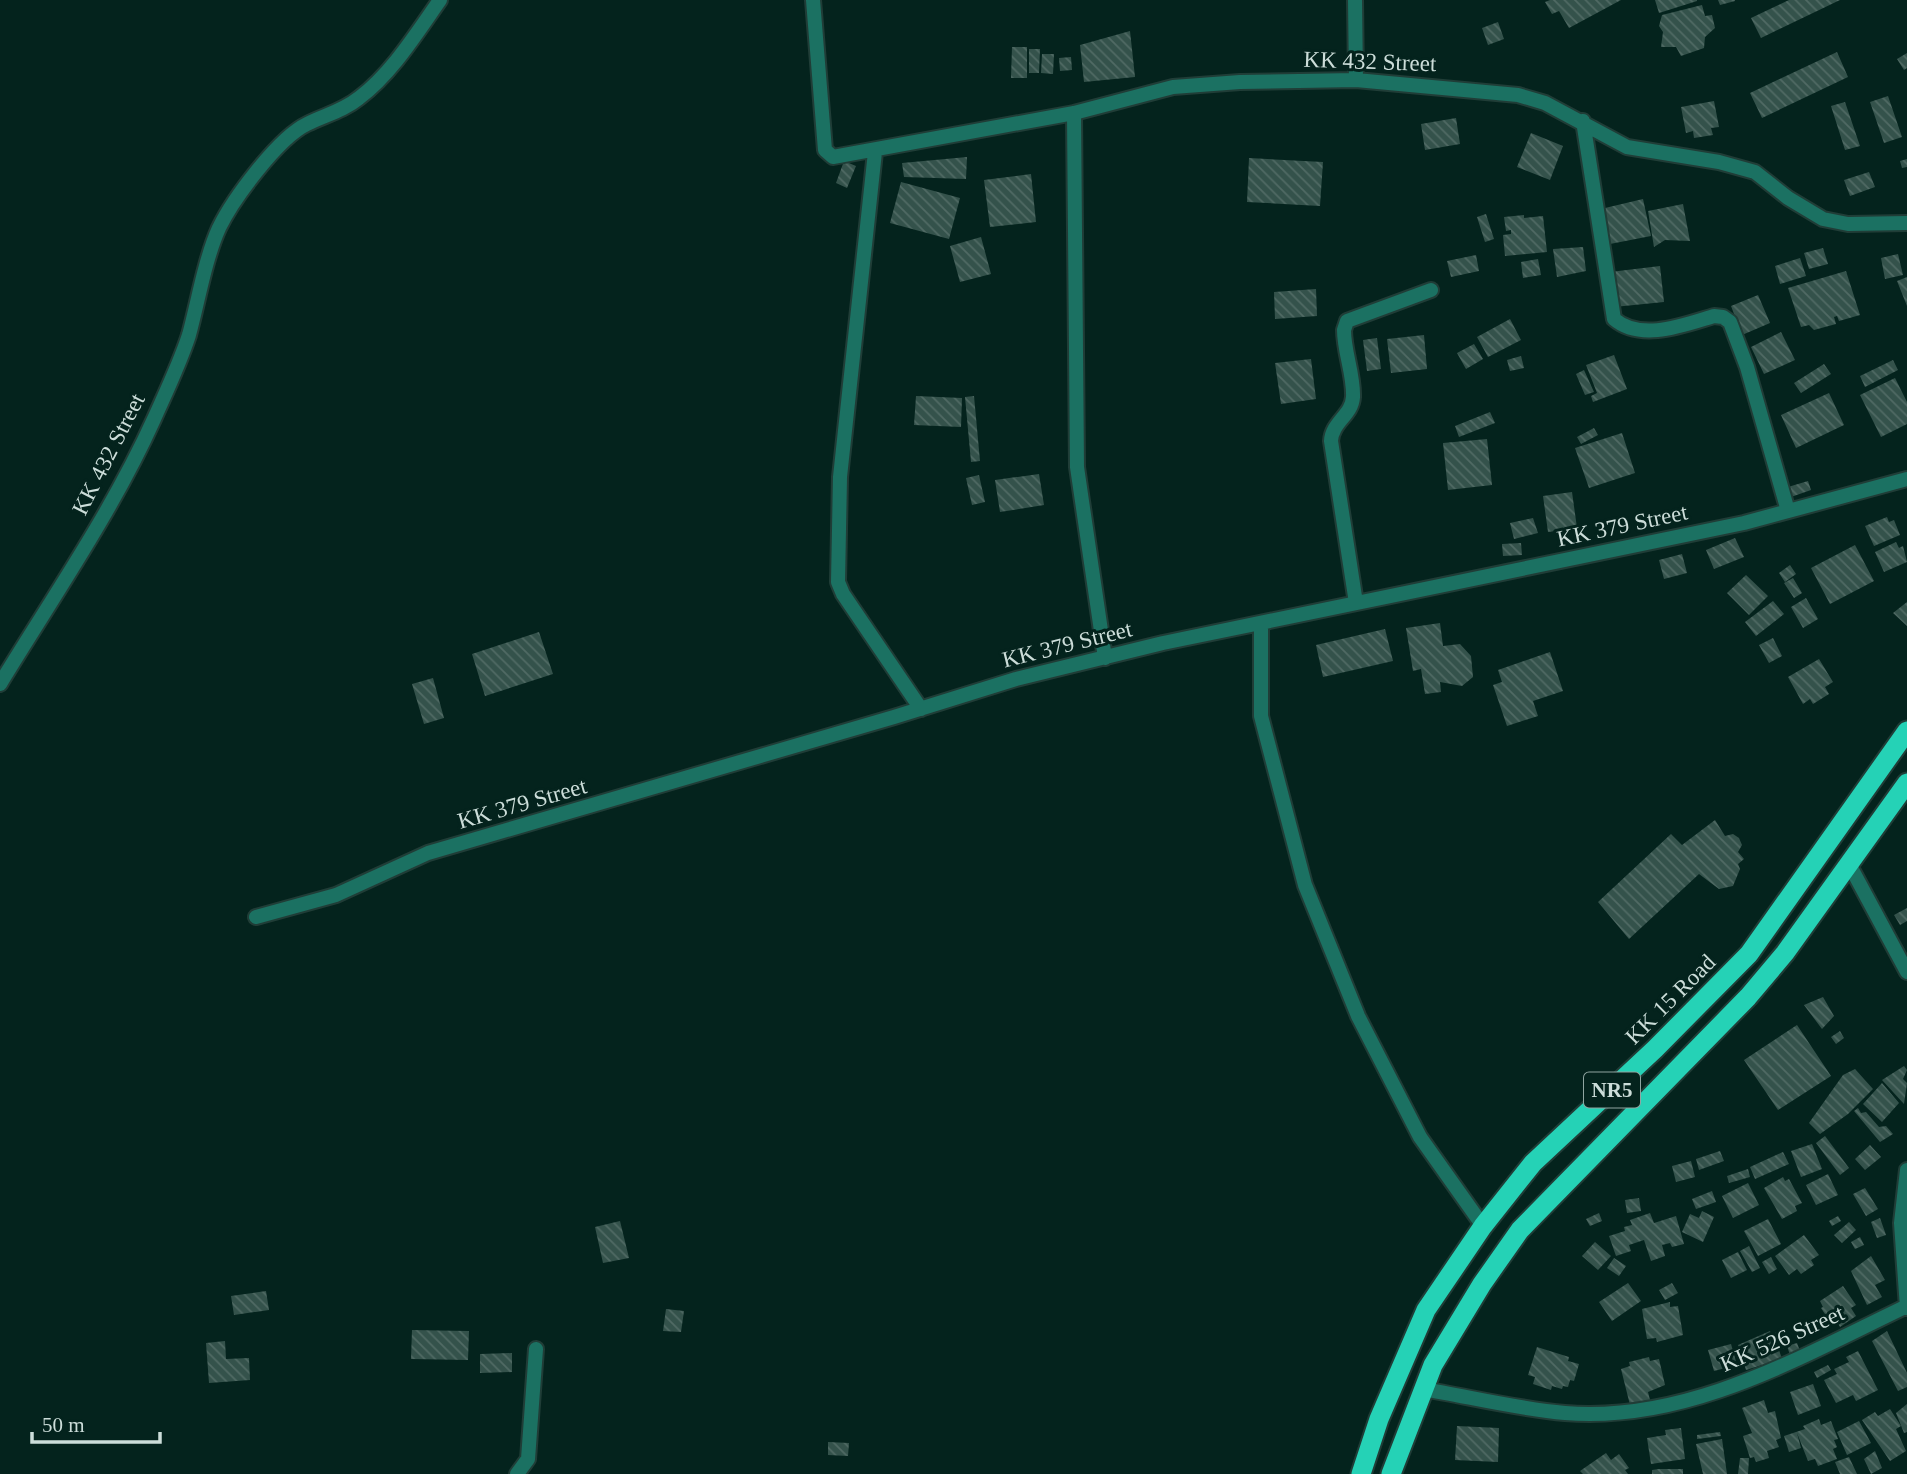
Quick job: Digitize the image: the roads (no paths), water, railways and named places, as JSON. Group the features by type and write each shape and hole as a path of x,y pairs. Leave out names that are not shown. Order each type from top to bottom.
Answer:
{"highway":[{"name":"KK 15 Road","path":"1361,1474 1379,1419 1426,1310 1483,1226 1533,1163 1655,1049 1749,954 1907,731"},
{"name":"NR5","path":"1391,1474 1423,1389 1447,1338 1520,1230 1748,997 1785,953 1907,783"}],"street":[{"name":"KK 432 Street","path":"0,684 53,603 118,490 154,420 187,339 219,228 252,178 287,140 307,124 333,115 360,97 391,66 440,0"},
{"name":"KK 432 Street","path":"813,0 825,150 833,157 874,152 1074,113 1173,87 1240,82 1356,80 1518,95 1545,103 1583,121 1627,147 1719,162 1755,172 1788,198 1823,219 1858,224 1907,223"},
{"path":"1355,0 1356,80"},
{"path":"1074,113 1077,467 1105,658"},
{"path":"1583,121 1614,319 1621,325 1644,330 1714,316 1724,317 1730,322 1747,367 1788,511"},
{"path":"874,152 840,477 838,582 849,604 921,709"},
{"path":"1356,603 1331,441 1332,428 1353,401 1344,330 1347,321 1431,290"},
{"name":"KK 379 Street","path":"256,917 336,895 428,853 1016,679 1788,511 1907,479"},
{"path":"1261,624 1261,716 1305,885 1358,1016 1414,1125 1483,1226"},
{"path":"1849,864 1907,972"},
{"path":"1907,1170 1901,1223 1907,1307"},
{"name":"KK 526 Street","path":"1423,1389 1565,1413 1649,1409 1745,1383 1907,1307"},
{"path":"517,1474 528,1459 536,1349"}]}
